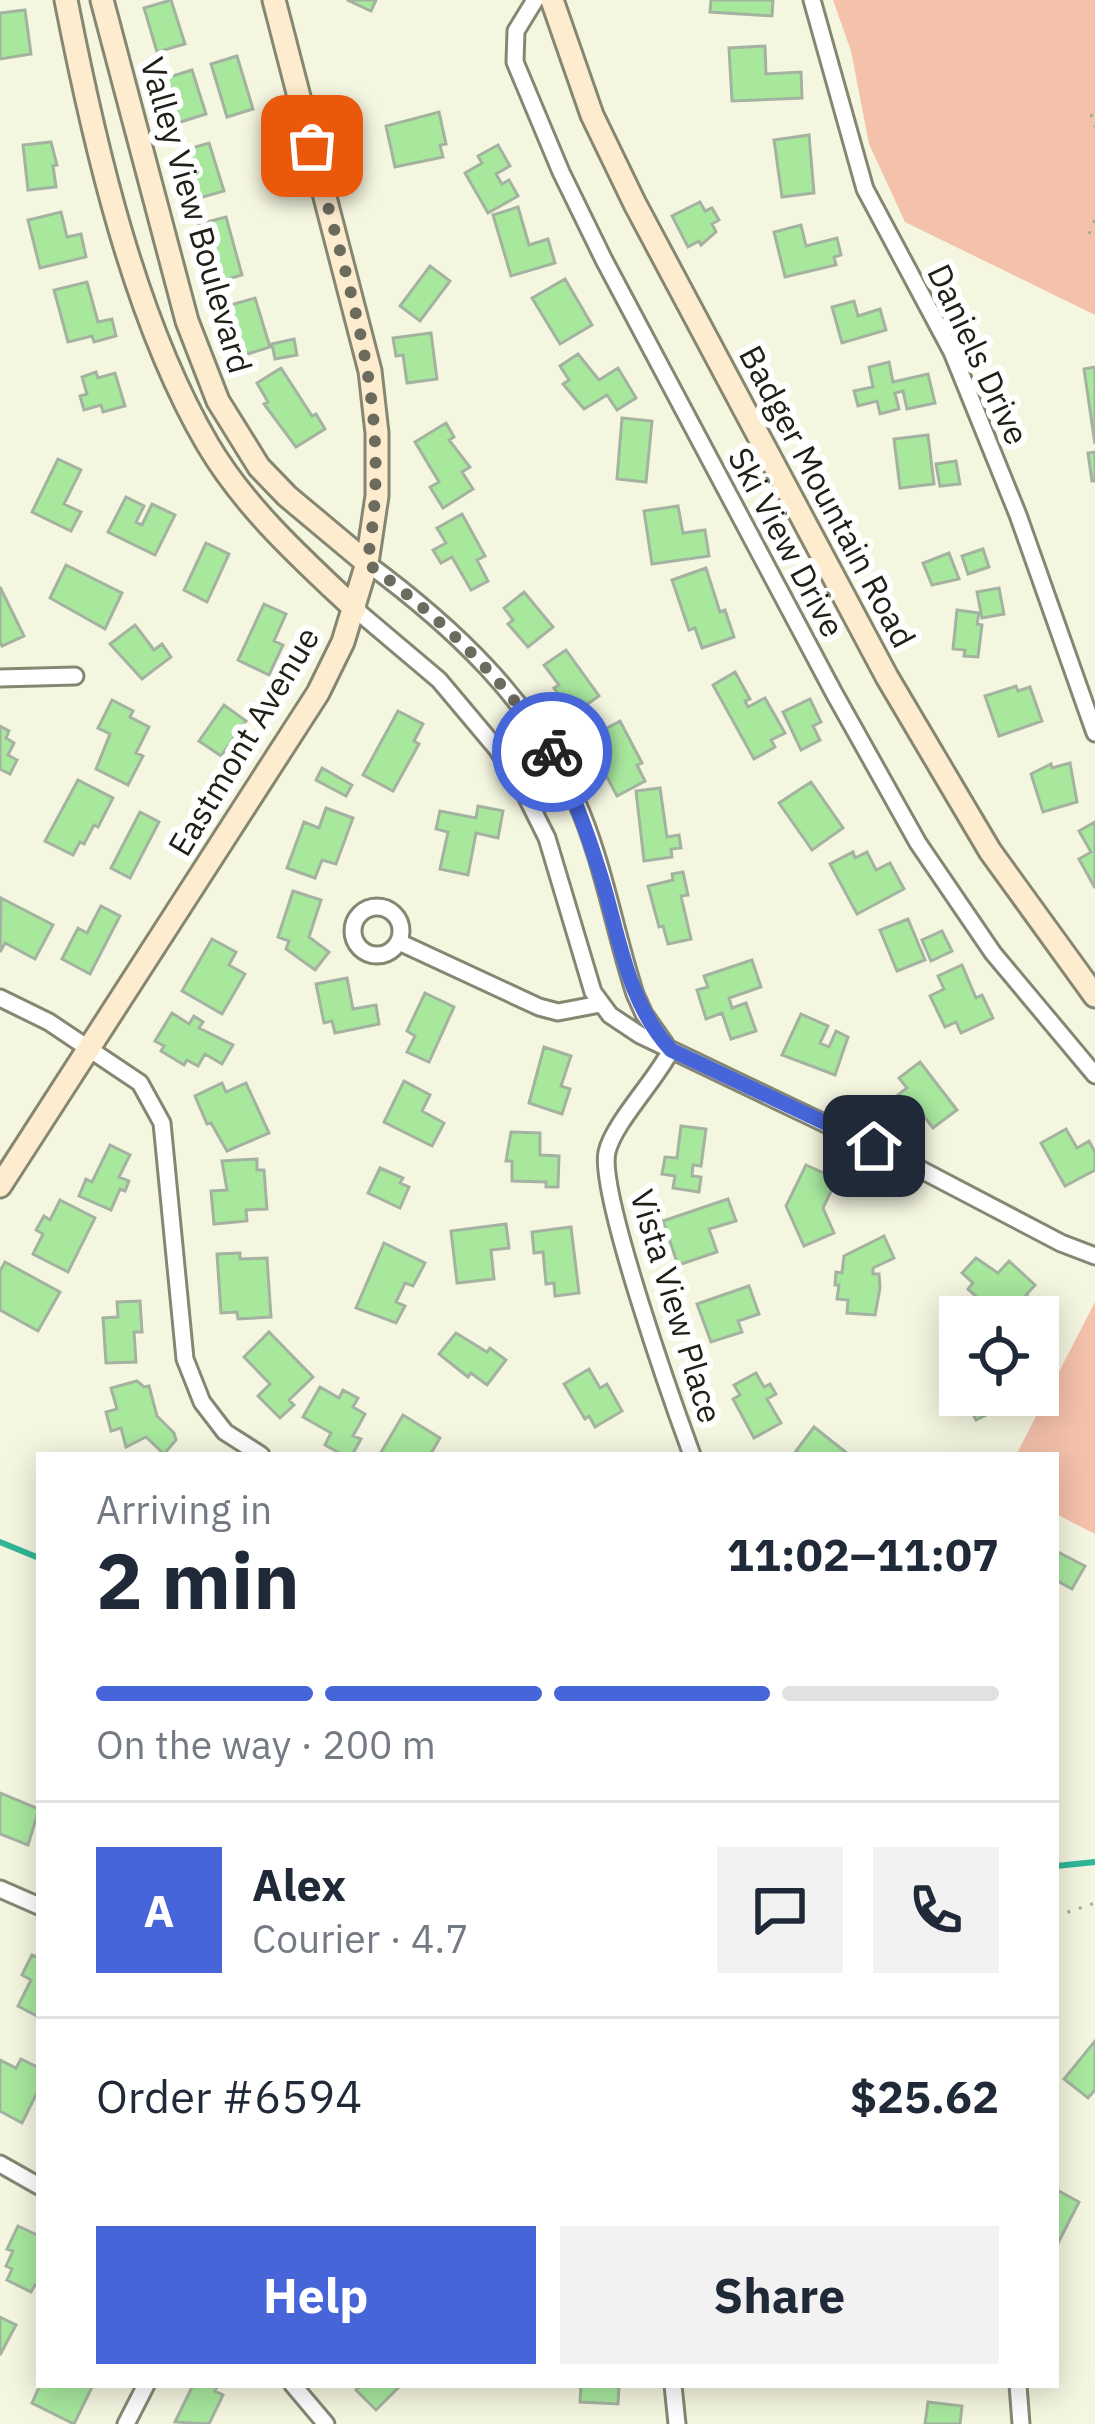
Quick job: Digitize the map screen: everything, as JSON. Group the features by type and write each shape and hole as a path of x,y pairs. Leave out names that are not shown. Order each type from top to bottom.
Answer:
{"main road":[{"name":"Valley View Boulevard","path":"66,0 112,193 169,368 209,448 239,490 280,538 355,609"},
{"name":"Valley View Boulevard","path":"102,0 187,321 218,401 260,466 287,496 367,563"},
{"name":"Eastmont Avenue","path":"0,1186 311,705 355,609 367,563 378,464 370,371 274,0"},
{"name":"Badger Mountain Road","path":"552,0 609,152 887,677 990,850 1095,996"}],"street":[{"name":"Ski View Drive","path":"535,0 516,31 515,62 604,260 918,843 993,953 1095,1075"},
{"name":"Daniels Drive","path":"812,0 865,189 966,386 1018,515 1095,733"},
{"name":"Valley View Boulevard","path":"367,563 424,605 463,644 530,718 553,754 587,832 635,994 652,1028 671,1050"},
{"name":"Valley View Boulevard","path":"355,609 439,680 473,718 521,786 547,838 588,980 600,1004"},
{"path":"0,678 75,676"},
{"path":"398,942 539,1007 559,1012 600,1004 624,1025 671,1050 914,1166 1060,1243 1095,1256"},
{"path":"0,998 90,1047 140,1083 162,1123 185,1359 202,1402 225,1432 256,1452"},
{"name":"Vista View Place","path":"671,1050 610,1142 606,1164 614,1207 691,1452"},
{"path":"0,1889 36,1905"},
{"path":"1,2168 36,2185"},
{"path":"126,2424 144,2388"},
{"path":"296,2388 326,2424"},
{"path":"673,2388 677,2424"},
{"path":"1018,2388 1021,2424"}],"path":[{"path":"1091,114 1095,128"},
{"path":"1089,234 1095,219"},
{"path":"1059,1915 1095,1903"}],"shaded area":[{"path":"833,0 1095,0 1095,315 905,222 869,144 851,51"},
{"path":"1095,1302 1095,1534 1059,1516 1059,1452 1018,1452 1036,1416 1059,1416 1059,1372"}],"building":[{"path":"171,0 185,44 157,52 144,8"},
{"path":"347,0 376,0 371,11"},
{"path":"711,0 773,0 772,16 710,12"},
{"path":"25,10 31,54 0,59 0,13"},
{"path":"765,46 766,74 801,72 802,98 732,101 729,48"},
{"path":"237,56 253,109 227,117 211,64"},
{"path":"192,70 206,114 174,124 160,80"},
{"path":"439,112 446,144 440,145 443,157 395,167 386,126"},
{"path":"809,135 814,193 782,197 774,140"},
{"path":"51,142 56,187 28,190 23,145"},
{"path":"209,143 224,191 196,199 181,151"},
{"path":"498,145 510,166 496,174 502,184 509,180 518,196 488,213 465,173 482,163 478,156"},
{"path":"700,202 705,211 712,208 719,220 712,224 716,232 701,245 699,241 688,247 672,216"},
{"path":"518,207 529,245 548,239 555,263 511,276 493,215"},
{"path":"61,212 67,237 81,234 86,257 40,268 28,220"},
{"path":"226,217 242,275 221,281 216,264 210,265 199,224"},
{"path":"801,225 806,246 837,238 841,255 834,257 836,265 785,277 774,232"},
{"path":"430,266 450,281 420,321 400,306"},
{"path":"565,279 592,325 560,344 532,298"},
{"path":"87,282 98,322 112,319 116,336 68,342 54,290"},
{"path":"255,298 270,347 241,356 227,306"},
{"path":"854,301 858,316 880,309 886,330 842,343 832,307"},
{"path":"431,333 437,379 407,383 403,355 396,356 393,338"},
{"path":"294,339 297,355 275,359 272,344"},
{"path":"578,354 599,380 618,368 636,398 617,410 607,395 584,409 563,384 569,380 560,366"},
{"path":"889,362 893,382 928,374 935,403 907,409 903,391 895,393 899,409 880,414 877,401 858,406 854,391 873,387 869,367"},
{"path":"1095,367 1095,444 1084,369"},
{"path":"281,368 325,429 296,447 264,404 268,402 257,383"},
{"path":"96,372 98,378 115,373 125,406 103,412 101,405 84,410 80,396 87,394 82,377"},
{"path":"622,418 652,421 646,482 617,479"},
{"path":"446,423 454,437 449,440 470,467 462,472 473,489 443,508 430,487 439,482 415,442"},
{"path":"928,435 934,484 900,488 894,439"},
{"path":"1095,452 1095,481 1092,481 1088,453"},
{"path":"58,459 81,470 64,504 81,512 71,531 32,512"},
{"path":"956,461 960,484 940,486 936,464"},
{"path":"126,497 144,506 136,522 142,525 152,504 175,515 155,555 108,532"},
{"path":"678,506 683,533 705,530 709,556 652,564 644,511"},
{"path":"462,514 485,556 477,560 488,581 471,590 452,557 441,563 433,550 446,543 437,528"},
{"path":"206,543 229,554 207,602 184,590"},
{"path":"983,549 989,567 968,574 962,556"},
{"path":"949,553 959,579 932,585 923,563"},
{"path":"66,565 122,593 105,629 50,598"},
{"path":"706,568 734,637 702,648 695,628 689,630 672,580"},
{"path":"0,587 24,636 2,646 0,642"},
{"path":"999,588 1004,614 982,618 977,592"},
{"path":"524,592 553,627 528,647 508,624 513,620 504,608"},
{"path":"264,604 286,614 274,641 283,645 269,675 238,660"},
{"path":"957,610 979,613 978,657 953,649"},
{"path":"135,625 154,650 162,644 171,657 142,679 110,644"},
{"path":"566,650 599,696 572,715 544,665"},
{"path":"735,672 750,699 745,701 748,707 765,698 785,733 771,740 775,747 754,759 713,685"},
{"path":"1016,686 1018,691 1030,687 1042,721 999,736 985,696"},
{"path":"810,699 821,722 813,726 820,740 801,750 783,712"},
{"path":"112,700 149,727 136,753 143,756 128,785 96,769 110,734 98,728"},
{"path":"224,705 246,721 221,756 199,741"},
{"path":"398,711 423,724 414,741 419,744 393,791 363,775"},
{"path":"620,721 642,763 637,765 645,781 617,796 587,739"},
{"path":"0,726 9,731 6,738 14,743 8,755 17,760 10,774 0,769"},
{"path":"1070,763 1077,802 1043,812 1031,774 1051,764 1052,768"},
{"path":"322,768 352,785 346,796 316,780"},
{"path":"78,780 113,798 98,827 94,825 73,855 45,841"},
{"path":"811,782 843,828 812,850 779,803"},
{"path":"660,788 667,837 679,835 681,848 671,849 672,857 644,861 636,791"},
{"path":"478,806 503,811 498,838 476,833 468,875 440,869 448,832 436,829 440,811 476,818"},
{"path":"326,808 353,818 336,864 322,860 315,878 287,868 304,822 319,828"},
{"path":"140,812 159,822 130,878 111,868"},
{"path":"1095,822 1095,888 1079,859 1091,852 1079,831"},
{"path":"853,852 855,858 867,852 876,870 890,863 904,889 857,914 830,864"},
{"path":"683,872 688,895 681,896 691,939 668,944 648,886 673,880 672,874"},
{"path":"293,891 321,900 309,937 329,952 315,970 286,949 289,941 278,937"},
{"path":"1,898 53,925 35,959 5,943 0,952"},
{"path":"101,906 120,916 90,974 62,959 78,928 87,933"},
{"path":"908,919 925,960 897,971 880,930"},
{"path":"942,931 952,951 931,961 922,940"},
{"path":"212,939 236,952 229,965 245,974 222,1014 182,991"},
{"path":"752,960 761,987 729,998 732,1008 746,1003 756,1031 731,1039 722,1013 706,1019 697,990 708,987 704,976"},
{"path":"962,965 976,998 982,995 993,1018 961,1033 956,1022 945,1027 930,996 944,989 938,976"},
{"path":"347,978 353,1009 376,1005 379,1024 335,1033 332,1021 324,1023 316,984"},
{"path":"425,993 454,1007 429,1062 407,1052 415,1036 407,1031"},
{"path":"172,1013 189,1024 194,1016 203,1022 199,1028 233,1045 222,1064 205,1054 198,1066 187,1060 184,1065 161,1051 164,1046 155,1041"},
{"path":"801,1014 828,1026 820,1043 829,1047 836,1031 848,1037 835,1075 782,1055"},
{"path":"544,1047 571,1056 561,1086 570,1089 562,1114 529,1103"},
{"path":"920,1062 957,1110 933,1128 922,1114 916,1118 919,1123 907,1131 886,1104 907,1088 899,1078"},
{"path":"404,1081 430,1095 422,1111 444,1123 432,1146 384,1122"},
{"path":"222,1083 226,1092 246,1083 269,1133 227,1151 211,1123 207,1124 195,1096"},
{"path":"681,1126 706,1129 701,1166 693,1165 692,1176 701,1177 699,1192 673,1188 675,1176 662,1174 665,1157 677,1158"},
{"path":"1066,1129 1077,1148 1089,1141 1095,1152 1095,1170 1065,1186 1041,1143"},
{"path":"511,1132 540,1133 540,1155 559,1156 558,1187 512,1181 512,1161 506,1161"},
{"path":"110,1145 130,1155 119,1177 129,1181 111,1210 79,1196 86,1179 92,1182"},
{"path":"257,1159 257,1170 264,1170 267,1209 246,1210 247,1221 214,1224 211,1191 227,1190 222,1161"},
{"path":"806,1165 837,1179 823,1208 834,1233 804,1246 786,1206"},
{"path":"380,1168 403,1178 400,1183 409,1187 400,1208 368,1193"},
{"path":"728,1199 736,1221 709,1229 717,1252 678,1265 663,1221"},
{"path":"60,1200 95,1218 68,1272 33,1254 43,1234 36,1230 44,1216 50,1220"},
{"path":"506,1224 509,1248 491,1250 494,1279 457,1283 451,1231"},
{"path":"571,1227 579,1293 555,1296 554,1283 546,1284 543,1252 534,1253 532,1232"},
{"path":"884,1236 894,1258 873,1268 873,1274 879,1274 880,1288 875,1315 847,1313 848,1300 837,1299 836,1272 842,1273 844,1256"},
{"path":"384,1243 425,1263 413,1286 405,1283 396,1302 405,1306 396,1323 356,1308"},
{"path":"240,1253 240,1259 267,1258 271,1317 238,1319 237,1312 221,1313 217,1254"},
{"path":"976,1258 998,1273 1009,1261 1035,1285 1027,1296 976,1296 968,1289 973,1283 962,1273"},
{"path":"5,1262 60,1292 38,1331 0,1310 0,1271"},
{"path":"749,1286 759,1314 738,1321 742,1332 711,1342 697,1304"},
{"path":"140,1301 142,1332 134,1332 136,1362 106,1363 103,1318 118,1317 117,1302"},
{"path":"269,1332 313,1377 289,1400 294,1405 280,1418 258,1396 270,1384 244,1357"},
{"path":"456,1333 506,1360 487,1385 439,1354"},
{"path":"589,1369 600,1388 607,1384 622,1411 595,1427 564,1384"},
{"path":"756,1373 764,1387 770,1384 776,1394 767,1399 781,1423 754,1438 733,1399 740,1395 734,1385"},
{"path":"137,1381 149,1386 157,1416 176,1440 166,1452 146,1437 126,1447 121,1428 111,1431 106,1412 117,1409 111,1388"},
{"path":"320,1387 339,1398 343,1390 358,1398 353,1407 365,1414 353,1436 361,1439 354,1452 338,1452 325,1445 331,1433 303,1417"},
{"path":"403,1415 440,1438 432,1452 381,1452"},
{"path":"814,1427 844,1452 797,1452"},
{"path":"1059,1553 1085,1566 1072,1589 1059,1582"},
{"path":"0,1793 36,1808 28,1845 0,1834"},
{"path":"32,1955 36,1957 36,2015 18,2006 31,1980 22,1975"},
{"path":"1095,2041 1095,2090 1088,2098 1064,2079"},
{"path":"21,2059 36,2066 36,2095 22,2123 0,2111 0,2060 16,2068"},
{"path":"1059,2191 1079,2202 1059,2241"},
{"path":"18,2226 36,2235 36,2286 31,2292 7,2280 12,2269 6,2266 13,2251 7,2249"},
{"path":"0,2317 16,2325 0,2355"},
{"path":"39,2388 92,2388 74,2424 32,2403"},
{"path":"192,2388 216,2388 223,2395 209,2424 175,2422"},
{"path":"358,2388 398,2388 376,2410"},
{"path":"581,2388 619,2388 618,2404 580,2402"},
{"path":"928,2402 962,2406 960,2424 925,2424"}],"waterway":[{"path":"0,1542 36,1557"},
{"path":"1059,1866 1095,1862"}],"way so far":[{"path":"312,146 370,371 378,464 367,563 424,605 463,644 530,718 552,752"}],"route":[{"path":"552,752 576,800 635,994 661,1039 671,1050 874,1146"}]}
